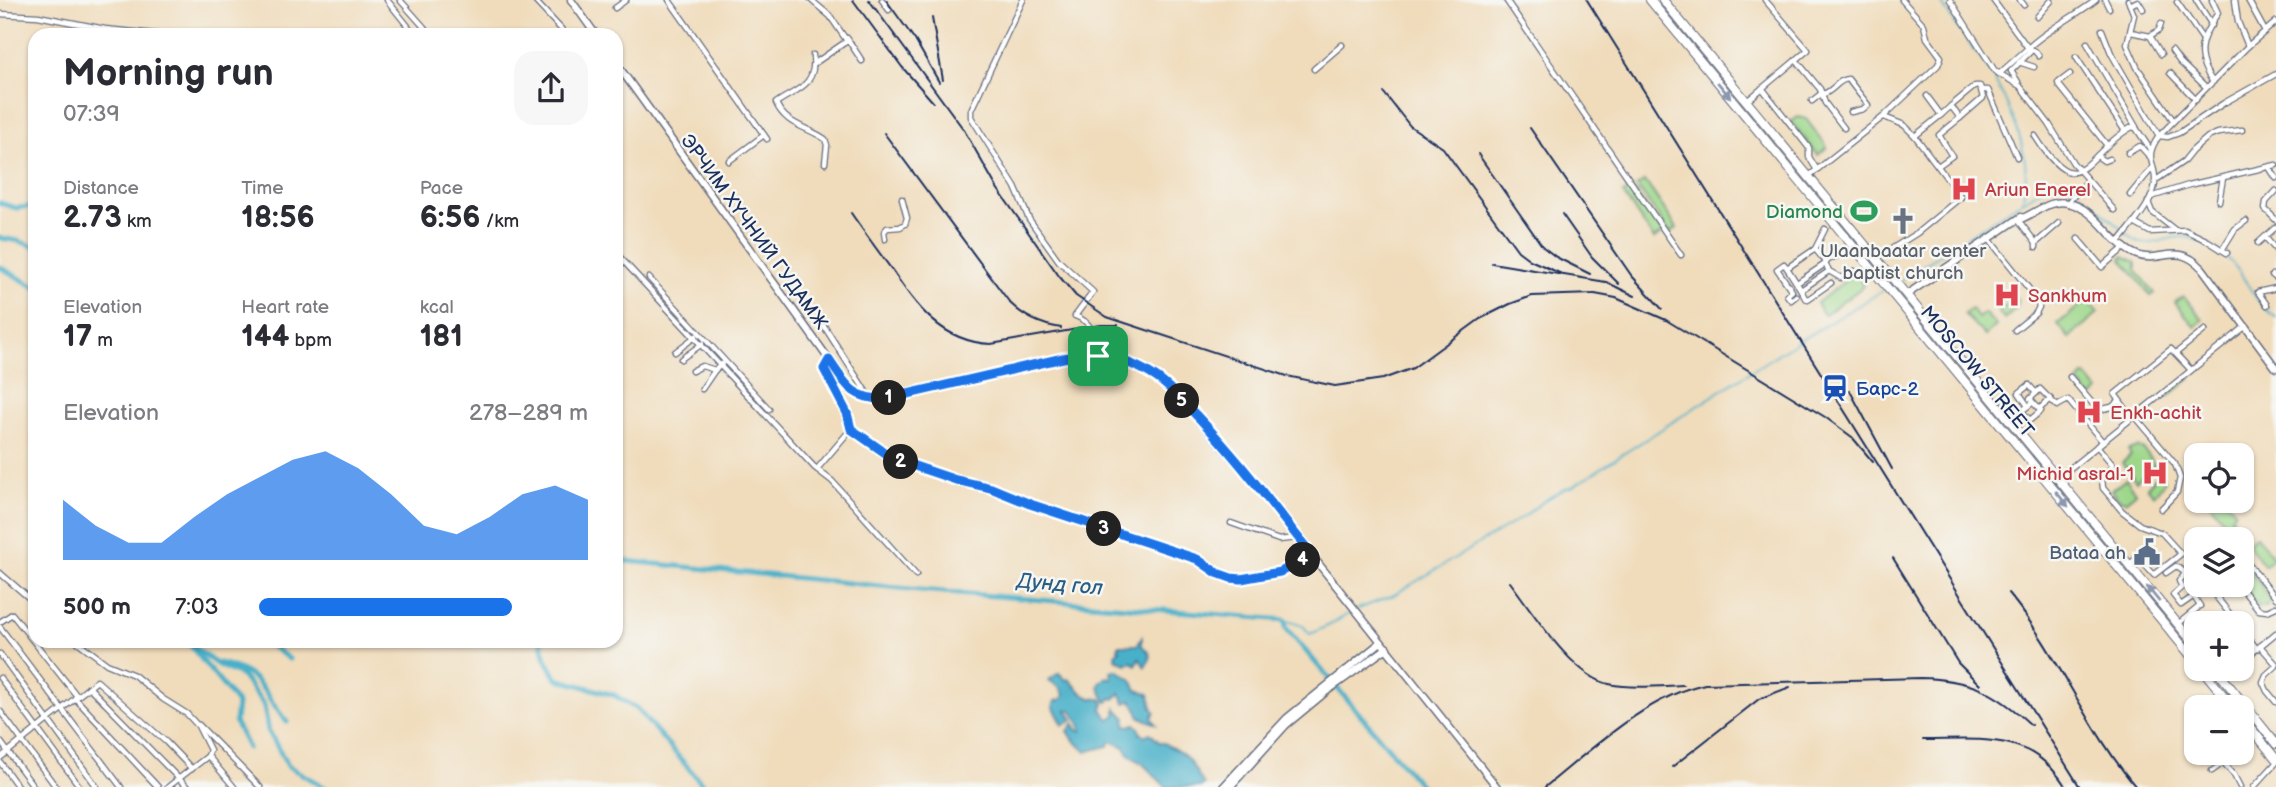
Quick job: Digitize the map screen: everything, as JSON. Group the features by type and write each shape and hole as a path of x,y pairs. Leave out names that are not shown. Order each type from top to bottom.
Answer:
{"highway":[{"path":"1656,1 1688,30 1876,258 1886,278"},
{"path":"1656,1 1680,37 1776,153 1855,248 1886,278"},
{"path":"1680,37 1681,30 1688,30"},
{"path":"1776,153 1783,146"},
{"name":"MOSCOW STREET","path":"1886,278 2184,647"},
{"path":"2017,437 2058,478 2184,631"},
{"path":"2130,581 2137,575"},
{"path":"2212,681 2223,695"},
{"path":"2225,681 2276,744"},
{"path":"2258,737 2265,730"},
{"path":"2254,732 2276,761"}],"main road":[{"path":"571,0 591,28"},
{"name":"ЭРЧИМ ХҮЧНИЙ ГУДАМЖ","path":"623,73 851,390 870,398"},
{"path":"1901,294 1989,240 2044,202 2057,198 2072,198 2092,212 2121,239 2125,247 2143,257 2160,254"},
{"path":"2018,220 2049,204 2068,203 2090,215 2137,251 2180,254 2197,262 2276,369"},
{"path":"870,398 894,398 1063,358 1098,356 1136,366 1170,388 1218,439 1497,787"},
{"path":"1344,675 1381,642"},
{"path":"1223,787 1287,718 1344,675 1387,648"},
{"path":"1230,787 1286,725 1325,689"}],"street":[{"path":"387,0 409,28"},
{"path":"400,0 425,28"},
{"path":"534,0 558,28"},
{"path":"615,8 626,0"},
{"path":"669,0 766,137 729,161"},
{"path":"811,0 831,16 862,61"},
{"path":"882,0 889,10"},
{"path":"1023,0 977,98 971,117 1015,187 1029,219 1059,261 1093,292 1075,316 1090,324 1098,356"},
{"path":"1506,0 1681,255"},
{"path":"1747,102 1808,50 1765,0"},
{"path":"1808,176 1883,117 1938,65 1941,57 1927,38 1924,25 1902,0"},
{"path":"1950,0 1999,74 2020,86"},
{"path":"1993,0 2030,49 2039,56"},
{"path":"2020,0 2024,5"},
{"path":"2037,16 2050,0"},
{"path":"1999,74 2060,22 2078,14 2096,0"},
{"path":"2105,0 2109,8"},
{"path":"2196,0 2212,25"},
{"path":"2202,38 2218,13 2212,0"},
{"path":"2235,0 2238,22 2248,46"},
{"path":"2248,0 2265,31"},
{"path":"2143,9 2138,1 2129,2 2134,16 2126,42 2173,120"},
{"path":"2176,2 2202,38 2202,58 2213,82"},
{"path":"0,14 38,16 100,28"},
{"path":"2150,150 2173,120 2276,22"},
{"path":"2131,32 2150,36 2159,30 2161,24"},
{"path":"2102,30 2159,136"},
{"path":"2150,36 2161,54"},
{"path":"814,64 845,45 846,37"},
{"path":"2087,43 2150,150 2155,180 2150,199 2121,239"},
{"path":"1314,69 1342,45"},
{"path":"2030,49 2011,71 2079,171 2114,210"},
{"path":"2172,51 2206,87"},
{"path":"813,55 814,64 808,83 776,103 792,122 825,139 825,163"},
{"path":"2076,57 2125,131"},
{"path":"1796,60 1822,93 1825,103 1844,128"},
{"path":"2019,62 2034,67"},
{"path":"2170,73 2196,100"},
{"path":"2070,74 2058,83 2059,85 2106,144"},
{"path":"2159,136 2168,137 2179,133 2224,103 2276,74"},
{"path":"1812,101 1822,93 1828,93 1842,80 1848,79 1868,105 1851,112"},
{"path":"1915,136 1979,85 1983,98 1940,134 1939,137 1952,156 1938,166"},
{"path":"1762,88 1808,148 1809,157 1817,170"},
{"path":"1982,90 1988,90 2017,158"},
{"path":"1927,96 1941,115"},
{"path":"1951,106 1960,118"},
{"path":"1876,258 1917,233 1961,197 1915,136 1904,125 1883,117"},
{"path":"2035,136 2057,167 2069,173 2079,171 2106,144 2132,127 2136,128"},
{"path":"2155,180 2184,161 2208,137 2242,130"},
{"path":"2128,153 2140,146 2150,157"},
{"path":"2096,156 2104,161 2109,159"},
{"path":"2150,199 2189,185 2276,165"},
{"path":"2130,195 2152,167"},
{"path":"2269,167 2276,178"},
{"path":"2219,201 2223,178"},
{"path":"2072,198 2088,181"},
{"path":"2276,191 2265,205 2265,209 2276,220"},
{"path":"885,239 884,232 887,228 905,225 907,218 902,199"},
{"path":"2150,199 2152,212 2176,231"},
{"path":"2018,220 2036,245 2059,223"},
{"path":"2134,223 2150,232 2191,232 2224,252 2235,229 2246,220"},
{"path":"2258,243 2276,227"},
{"path":"1787,268 1815,249 1825,229"},
{"path":"2265,237 2276,250"},
{"path":"2078,239 2102,267 2125,247"},
{"path":"1989,240 2037,299 2039,307 2036,313 2015,330"},
{"path":"1799,287 1826,263 1855,248"},
{"path":"1815,249 1829,271 1841,278 1854,271"},
{"path":"623,260 677,319 767,407 756,403"},
{"path":"1792,291 1777,269 1784,264 1807,299 1831,283"},
{"path":"1796,296 1790,300 1787,294 1829,271"},
{"path":"649,278 756,403 817,469 832,481 916,575"},
{"path":"644,282 654,284"},
{"path":"2267,305 2258,292 2276,288"},
{"path":"677,319 689,322"},
{"path":"824,326 870,398"},
{"path":"2058,478 2246,326"},
{"path":"2176,353 2205,330"},
{"path":"675,352 696,337"},
{"path":"681,359 702,344"},
{"path":"2161,509 2177,492 2179,472 2115,394 2171,349 2191,370"},
{"path":"829,360 825,373 847,413 851,429 894,459 956,480 991,488 1042,508 1197,559 1205,566 1231,578 1280,572 1313,556"},
{"path":"702,388 723,364"},
{"path":"692,371 702,366 715,370"},
{"path":"2070,376 2098,410 2112,407 2119,401"},
{"path":"2036,393 2029,385 2019,393 2030,405 2039,409"},
{"path":"2051,399 2030,420 2023,412 2030,405 2030,398 2040,389 2051,399 2057,406 2068,400 2102,441"},
{"path":"817,469 851,429"},
{"path":"2097,446 2113,465 2102,479 2103,488 2132,520 2167,537 2181,554 2154,575 2138,557 2129,565"},
{"path":"1231,523 1279,540 1298,537"},
{"path":"2166,573 2176,566 2184,570"},
{"path":"2254,571 2276,598"},
{"path":"0,573 28,597"},
{"path":"2184,587 2173,594 2179,604 2184,604 2193,597"},
{"path":"2178,624 2200,606 2195,597"},
{"path":"2216,597 2227,611"},
{"path":"2248,597 2259,610 2267,611 2276,607"},
{"path":"28,635 12,614 0,625 121,787"},
{"path":"2254,651 2276,633"},
{"path":"2254,642 2276,665 2263,682 2276,702"},
{"path":"38,648 76,697 158,787"},
{"path":"85,648 97,658 134,675 194,720 260,787"},
{"path":"0,654 97,787"},
{"path":"0,678 80,787"},
{"path":"18,787 0,760 97,681 166,742 191,769"},
{"path":"89,687 187,787"},
{"path":"0,711 56,787"},
{"path":"168,787 208,755 210,750 194,720"},
{"path":"0,741 34,787"},
{"path":"208,755 234,787"},
{"path":"2254,787 2276,761"},
{"path":"2212,771 2220,765"},
{"path":"2225,765 2240,787"}],"green space":[{"path":"1681,31 1698,48 1778,147 1776,146"},
{"path":"1798,117 1806,119 1827,147 1818,155 1791,122"},
{"path":"1783,152 1887,277 1884,279"},
{"path":"1645,181 1677,228 1670,233 1637,186"},
{"path":"1633,188 1664,232 1654,239 1623,194"},
{"path":"2124,256 2136,262 2136,270 2155,293 2151,296 2121,258"},
{"path":"1855,273 1864,286 1824,315 1817,303"},
{"path":"2183,296 2203,319 2195,327 2175,302"},
{"path":"2016,297 2017,307 2004,319 1998,312"},
{"path":"2087,300 2098,313 2069,338 2058,324"},
{"path":"1908,303 2015,432 2015,434 1906,305"},
{"path":"1971,309 1978,318 1985,313 1996,326 1985,336 1964,314"},
{"path":"2085,375 2099,391 2091,398 2078,381"},
{"path":"2188,377 2190,379 2167,395 2146,413 2148,416 2140,420 2140,415"},
{"path":"2020,439 2131,575 2039,467"},
{"path":"2138,447 2143,449 2155,465 2136,481 2122,463 2131,455 2128,450"},
{"path":"2160,472 2165,481 2154,495 2147,487"},
{"path":"2126,479 2136,492 2125,501 2118,498 2112,490"},
{"path":"2218,513 2234,513 2231,517 2238,527 2229,527"},
{"path":"2256,536 2274,558 2265,566 2254,552"},
{"path":"2254,577 2270,602 2266,607 2259,607 2250,597 2254,597"},
{"path":"2136,581 2184,637 2184,643"},
{"path":"2215,681 2220,681 2232,695 2227,695"}],"water":[{"path":"1142,638 1142,646 1149,652 1150,659 1145,667 1139,658 1136,665 1116,659 1119,645 1137,645"},
{"path":"1117,670 1132,680 1137,690 1149,694 1155,712 1152,718 1156,724 1140,717 1132,700 1125,703 1120,693 1114,699 1105,701 1099,686 1107,677 1112,679 1111,671"},
{"path":"1059,673 1086,696 1101,699 1104,704 1102,709 1109,720 1116,715 1116,708 1126,718 1125,725 1135,724 1140,734 1144,736 1150,733 1160,743 1183,755 1204,784 1200,787 1166,787 1144,765 1129,755 1125,747 1111,741 1108,746 1086,752 1068,731 1074,723 1077,730 1082,731 1071,710 1067,710 1073,720 1063,725 1053,706 1064,694 1049,680"}],"waterway":[{"path":"1898,282 2022,201 2025,184 2022,148 2010,111 1984,63 1940,0"},
{"path":"2023,201 2054,181 2062,180 2134,240 2152,243 2182,237 2203,243 2230,261 2261,304 2276,317"},
{"path":"0,203 16,208 28,207"},
{"path":"0,238 28,244"},
{"path":"0,267 28,283"},
{"path":"1358,609 1394,595 1526,515 1548,498 1572,487 1787,348 1884,290"},
{"name":"Дунд гол","path":"623,561 920,590 1285,620 1286,628 1422,787"},
{"path":"1285,620 1303,626 1310,634 1353,611"},
{"path":"193,648 237,704 235,722 248,748"},
{"path":"196,648 218,665 242,676 264,705 268,730 288,766 324,787"},
{"path":"274,648 289,659"},
{"path":"543,648 557,679 614,695 637,709 705,787"},
{"path":"219,663 234,667 253,678 287,722"}],"railway":[{"path":"853,0 902,67 933,102"},
{"path":"869,0 964,130 997,188 1059,276 1076,296 1107,317 1287,376 1335,386 1383,379 1413,368 1480,319 1532,296 1595,294 1616,298 1666,320 1825,417 1852,437 1873,462"},
{"path":"886,0 915,40 939,82"},
{"path":"1587,0 2080,787"},
{"path":"932,18 943,80"},
{"path":"1384,93 1410,126 1443,148 1518,251 1530,260 1564,275"},
{"path":"1530,128 1631,275 1662,309"},
{"path":"884,133 1010,303 1033,320 1061,328"},
{"path":"1478,154 1543,247 1556,257 1590,274"},
{"path":"851,213 921,309 932,320 958,337 991,344 1101,325 1118,325"},
{"path":"1562,214 1592,257 1619,284"},
{"path":"1492,263 1606,282 1635,296"},
{"path":"1850,391 1892,469"},
{"path":"1893,558 1958,663 1980,685"},
{"path":"1510,582 1567,656 1595,679 1627,686 1684,685"},
{"path":"2008,593 2042,640 2102,740 2136,787"},
{"path":"1545,787 1641,712 1683,690 1705,684 1920,678 1953,681 1993,695 2031,725"},
{"path":"1672,767 1759,699 1790,687"},
{"path":"1923,740 2003,742 2037,756 2066,787"}],"place":[{"name":"Ariun Enerel","path":"1964,189"},
{"name":"Diamond","path":"1864,211"},
{"name":"Ulaanbaatar center baptist church","path":"1903,221"},
{"name":"Sankhum","path":"2007,295"},
{"name":"Барс-2","path":"1835,388"},
{"name":"Enkh-achit","path":"2089,412"},
{"name":"Michid asral-1","path":"2155,473"},
{"name":"Bataa ah","path":"2147,552"}],"route":[{"path":"1098,356 1136,366 1170,388 1218,439 1313,556 1280,572 1241,579 1231,578 1217,573 1197,559 1030,504 991,488 956,480 894,459 851,429 843,404 824,369 829,360 845,384 854,392 866,397 886,399 1063,358 1098,356"}]}
